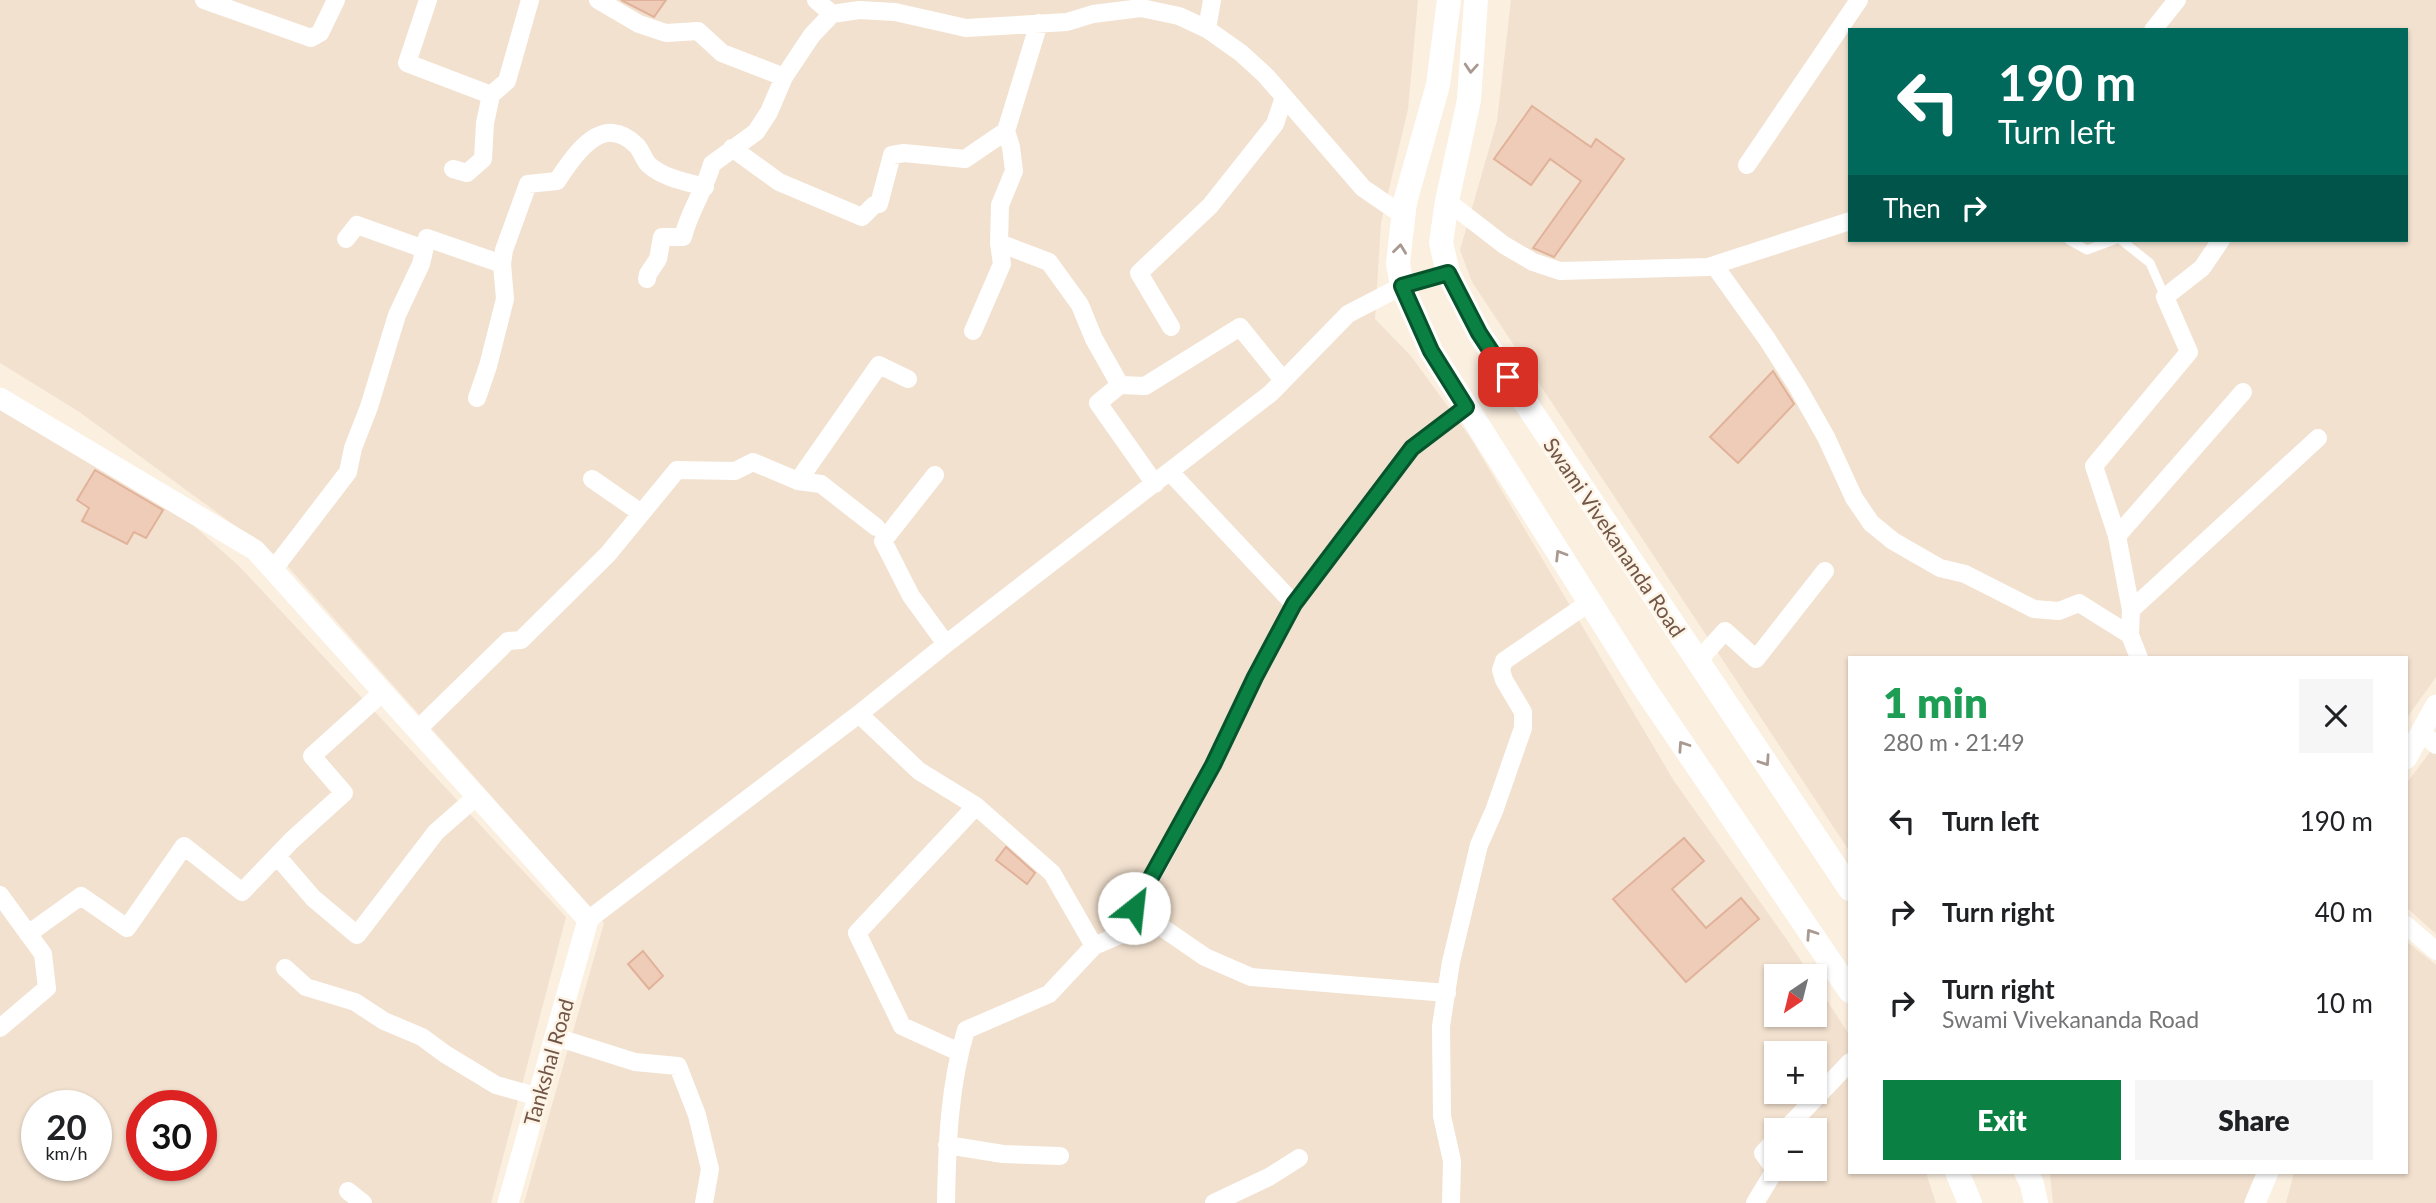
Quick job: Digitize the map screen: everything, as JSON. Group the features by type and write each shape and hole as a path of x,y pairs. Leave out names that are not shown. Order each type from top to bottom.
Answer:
{"main road":[{"path":"1449,0 1438,85 1405,202 1398,263 1402,286 1431,351 1665,720 1848,987"},
{"name":"Swami Vivekananda Road","path":"1476,0 1469,100 1447,201 1441,243 1448,273 1479,333 1848,886"},
{"path":"1958,1174 1970,1203"},
{"path":"2027,1174 2036,1203"}],"street":[{"path":"204,0 311,38 320,33 336,0"},
{"path":"428,0 407,63 491,95"},
{"path":"453,169 467,173 483,159 485,123 491,95 508,81 530,0"},
{"path":"598,0 622,5 639,24 666,33 698,31 723,53 784,77"},
{"path":"817,0 832,14"},
{"path":"1207,29 1212,0"},
{"path":"1747,165 1859,0"},
{"path":"2155,28 2176,0"},
{"path":"647,279 658,259 662,237 683,237 687,221 705,187 712,164 756,132 769,112 784,77 812,35 832,14 859,10 895,12 966,28 1067,22 1093,14 1142,8 1180,16 1207,29 1241,53 1266,76 1363,188 1404,216"},
{"path":"973,331 1002,264 999,243 1000,205 1014,171 1012,147 1006,131 1039,23"},
{"path":"1171,327 1139,273 1210,206 1275,124 1284,97"},
{"path":"732,148 779,182 862,217 878,204 892,155 904,153 965,159 1006,131"},
{"path":"477,398 505,299 502,264 504,250 528,184 557,181 575,154 593,137 618,134 635,144 648,164 661,172 705,187"},
{"path":"1447,201 1504,245 1533,262 1560,271 1714,265 1848,222"},
{"path":"346,239 357,225 424,249"},
{"path":"272,570 348,472 353,448 369,407 397,315 421,264 428,238 502,264"},
{"path":"2138,656 2130,635 2131,610 2117,536 2094,466 2189,352 2165,297 2202,268 2220,242"},
{"path":"999,243 1049,262 1080,305 1094,339 1120,385"},
{"path":"1714,265 1768,339 1797,386 1826,437 1854,498 1871,523 1893,541 1940,568 1965,574 2034,609 2059,611 2079,603 2130,635"},
{"path":"0,398 255,551 588,920 859,714 1271,393 1348,314 1402,286 1448,273"},
{"path":"1155,484 1098,402 1120,385 1145,386 1240,327 1283,380"},
{"path":"798,481 879,365 908,379"},
{"path":"2117,536 2244,392"},
{"path":"946,1203 947,1145 959,1052 966,1030 1049,994 1094,946 1120,935 1213,765 1294,604 1412,448 1466,407"},
{"path":"2131,610 2318,438"},
{"path":"417,730 508,641 521,640 608,554 677,470 735,471 753,462 798,481 821,484 876,527"},
{"path":"1170,472 1294,604"},
{"path":"936,475 883,541 911,596 946,644"},
{"path":"592,479 641,513"},
{"path":"1698,661 1726,631 1756,659 1825,572"},
{"path":"1451,1203 1452,1161 1442,1116 1441,1026 1451,962 1479,845 1523,728 1523,712 1501,670 1504,661 1590,602"},
{"path":"28,934 81,896 127,928 184,846 242,892 344,793 312,756 383,692"},
{"path":"2408,757 2429,739 2436,705"},
{"path":"859,714 919,771 976,806 1052,873 1094,946"},
{"path":"277,856 313,898 357,935 436,832 477,796"},
{"path":"959,1052 902,1026 857,933 976,806"},
{"path":"0,895 43,954 47,988 0,1028"},
{"path":"1134,908 1205,957 1251,977 1447,993"},
{"name":"Tankshal Road","path":"508,1203 588,920"},
{"path":"2408,927 2436,951"},
{"path":"285,968 306,987 355,1002 384,1021 422,1037 444,1054 496,1085 538,1097"},
{"path":"556,1037 635,1062 678,1066 697,1115 710,1169 705,1203"},
{"path":"1796,1118 1848,1064"},
{"path":"947,1145 1003,1154 1060,1156"},
{"path":"1214,1203 1269,1177 1300,1158"},
{"path":"2256,1203 2267,1174"},
{"path":"1755,1203 1769,1181"},
{"path":"348,1191 363,1203"}],"lane":[{"path":"2073,242 2087,250 2109,242"},
{"path":"2124,242 2150,263 2165,297"}],"shaded area":[{"path":"0,0 1418,0 1408,109 1381,223 1375,319 1411,356 1470,437 1674,781 1803,964 1764,964 1764,1027 1827,1027 1827,1001 1848,1033 1848,1174 1926,1174 1936,1203 524,1203 604,923 282,560 78,411 0,363"},
{"path":"1511,0 2436,0 2436,677 2408,716 2408,656 1848,656 1848,849 1472,282 1460,250 1497,121"},
{"path":"0,408 183,516 240,567 566,917 491,1203 0,1203"},
{"path":"2436,744 2436,934 2408,909 2408,781"},
{"path":"2408,943 2436,965 2436,1203 2286,1203 2294,1174 2408,1174"},
{"path":"2050,1174 2257,1174 2244,1203 2053,1203"}],"building":[{"path":"621,0 666,0 654,17"},
{"path":"1532,106 1591,147 1596,139 1624,159 1554,257 1533,248 1581,181 1550,159 1531,185 1494,159"},
{"path":"1773,371 1794,404 1738,463 1710,437"},
{"path":"95,470 163,510 146,538 134,532 127,544 82,521 89,508 77,500"},
{"path":"1684,838 1704,861 1672,889 1706,928 1741,898 1759,919 1686,982 1613,899"},
{"path":"1006,847 1035,873 1027,884 996,860"},
{"path":"643,951 663,976 649,989 628,964"}],"route":[{"path":"1134,908 1213,765 1294,604 1412,448 1466,407 1431,351 1402,286 1448,273 1479,333 1508,377"}]}
